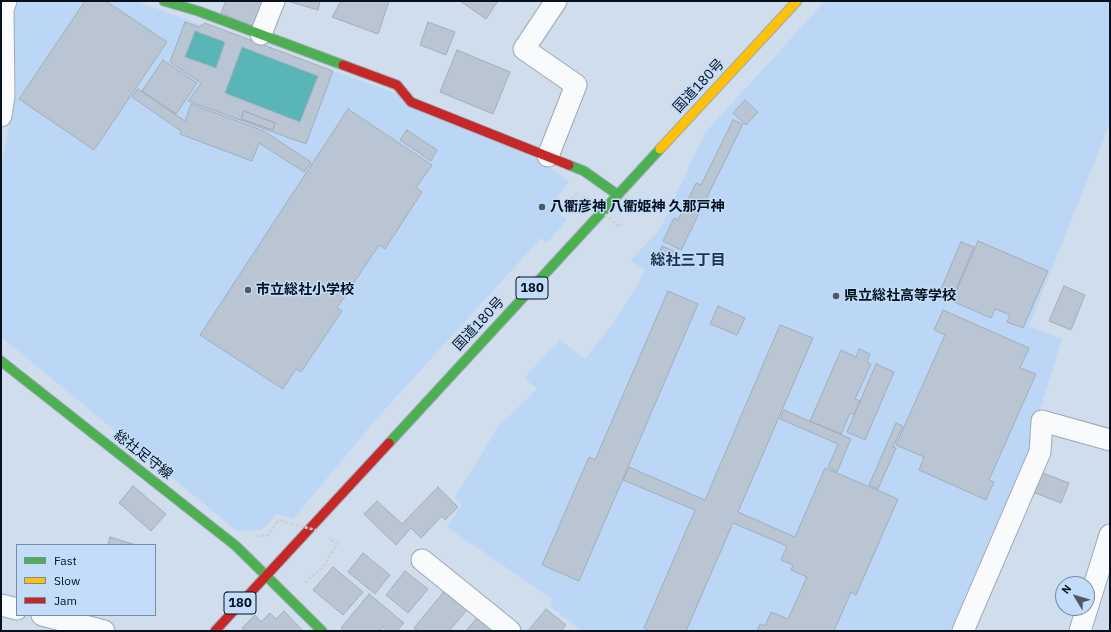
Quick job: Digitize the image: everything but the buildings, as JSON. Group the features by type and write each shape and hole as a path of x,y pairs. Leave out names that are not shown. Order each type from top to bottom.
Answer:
{"main road":[{"path":"164,1 198,11 397,85 411,102 584,171 618,195"},
{"name":"国道180号","path":"215,631 796,1"},
{"name":"総社足守線","path":"1,361 236,546 322,631"}],"street":[{"path":"1,116 4,96 3,9 6,1"},
{"path":"261,34 274,1"},
{"path":"548,156 576,85 524,49 556,1"},
{"path":"963,631 1040,452 1042,421 1110,440"},
{"path":"1080,631 1110,536"},
{"path":"422,560 510,631"},
{"path":"1,604 16,609"},
{"path":"46,616 104,631"}],"path":[{"path":"575,206 573,209 567,204 580,189"},
{"path":"583,198 584,196 619,227 622,224"},
{"path":"266,535 268,535 278,520 319,531"},
{"path":"304,584 324,566 337,544 335,542"}],"shaded area":[{"name":"市立総社小学校","path":"20,1 135,1 392,92 543,162 569,182 550,207 567,220 547,243 541,238 378,417 293,519 277,514 262,530 237,531 1,337 1,167 16,95 13,12"},
{"name":"県立総社高等学校","path":"825,1 1110,1 1110,123 1029,326 1062,339 1038,417 1034,454 952,631 582,631 550,606 554,600 447,527 462,505 455,498 498,427 537,389 524,378 560,340 585,359 615,321 646,270 630,261 660,229 705,133"},
{"path":"195,31 225,42 216,68 185,57"},
{"path":"242,47 318,76 300,122 225,93"}],"traffic: fast":[{"path":"164,1 198,11 343,65"},
{"path":"389,443 660,149"},
{"path":"569,165 584,171 618,195"},
{"path":"1,361 236,546 322,631"}],"traffic: slow":[{"path":"660,149 797,1"}],"traffic: jam":[{"path":"343,65 397,85 411,102 569,165"},
{"path":"215,631 389,443"}],"place":[{"name":"八衢彦神 八衢姫神 久那戸神","path":"542,207"},
{"name":"市立総社小学校","path":"248,290"},
{"name":"県立総社高等学校","path":"836,296"}],"district":[{"name":"総社三丁目","path":"688,261"}]}
